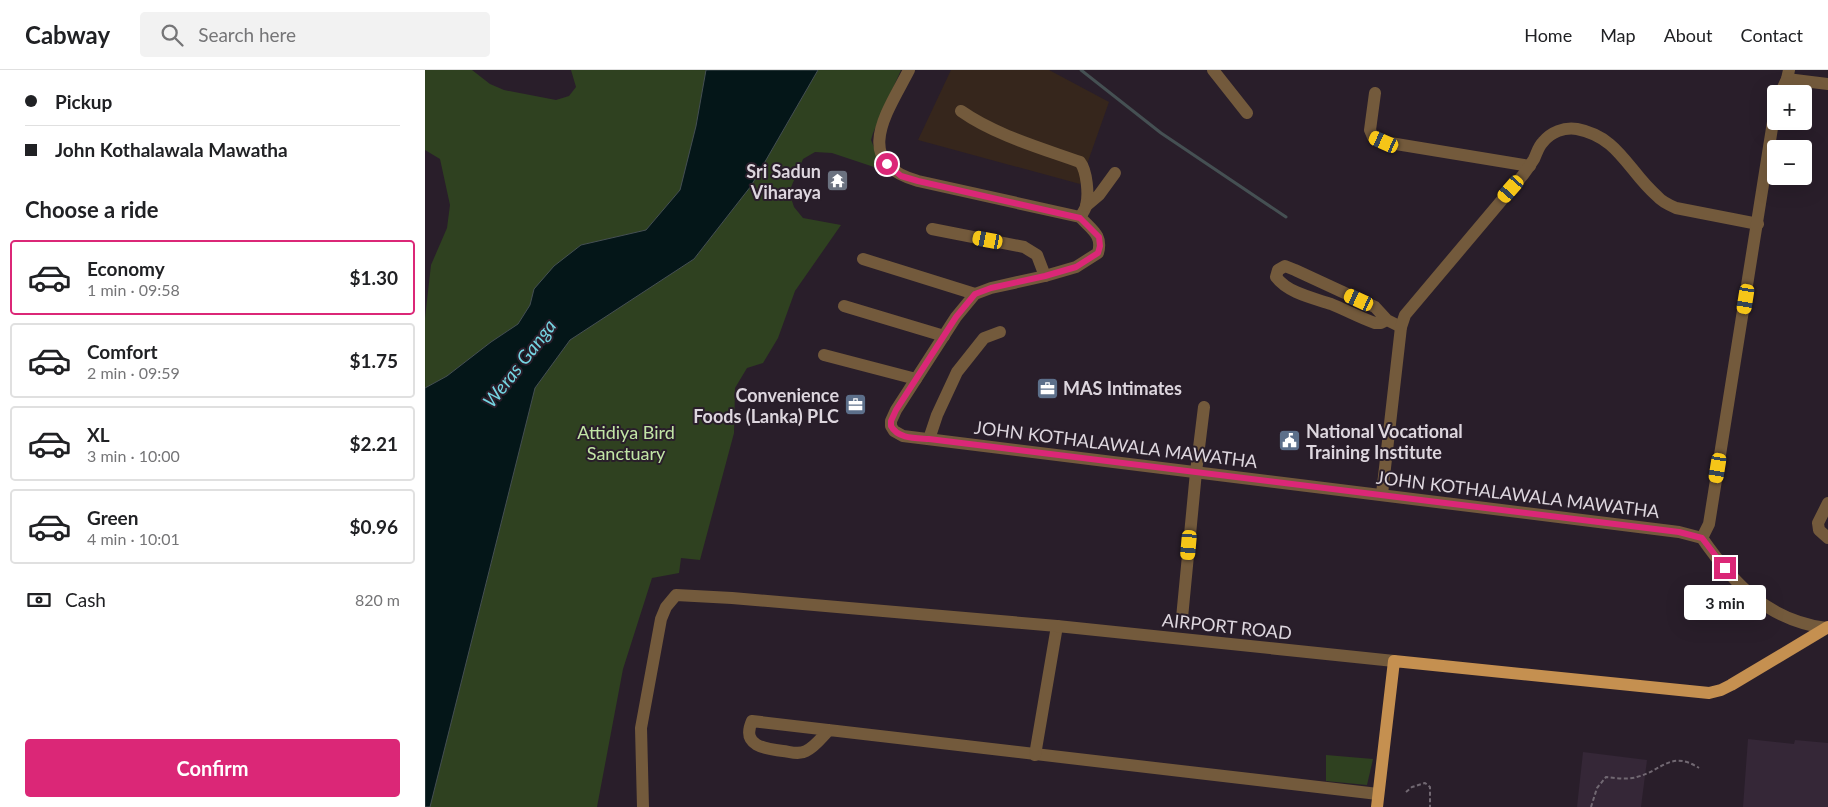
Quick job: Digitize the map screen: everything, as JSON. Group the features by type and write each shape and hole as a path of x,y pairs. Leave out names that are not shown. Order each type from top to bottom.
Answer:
{"main road":[{"path":"1377,801 1394,661 1709,693 1731,685 1827,628"}],"street":[{"path":"909,70 886,114 880,134 879,150 887,164 901,176 918,181 1083,212"},
{"path":"1213,70 1247,113"},
{"path":"1788,75 1828,84"},
{"path":"1375,93 1370,130 1373,137 1384,142 1530,166"},
{"path":"824,354 916,379 956,317 975,294 991,288 1076,267 1098,253 1100,246 1099,237 1083,212 1086,175 1084,167 1080,162 1036,147 975,122 961,111"},
{"path":"1382,494 1401,327 1405,315 1530,166 1542,142 1551,134 1572,128 1588,131 1602,138 1613,146 1655,195 1663,202 1676,208 1758,224"},
{"path":"1772,130 1709,524 1702,538 1716,558 1734,578 1765,606 1794,621 1827,628"},
{"path":"1083,212 1115,174"},
{"path":"933,229 1025,247 1037,254 1045,276"},
{"path":"863,259 975,294"},
{"path":"1387,320 1375,323 1301,294 1281,284 1276,277 1278,270 1285,266 1375,307 1387,320 1401,327"},
{"path":"844,306 944,336"},
{"path":"929,439 937,415 957,372 984,338 1000,332"},
{"name":"JOHN KOTHALAWALA MAWATHA","path":"916,379 891,421 894,431 903,436 1382,494 1679,532 1702,538"},
{"path":"1182,618 1204,407"},
{"path":"1828,503 1818,523 1819,530 1828,538"},
{"name":"AIRPORT ROAD","path":"643,807 641,728 661,619 666,607 676,595 732,598 1057,626 1394,661"},
{"path":"1035,755 1057,626"},
{"path":"829,730 809,750 799,753 761,748 753,742 749,732 752,721 829,730 1035,755 1377,801"}],"path":[{"path":"1591,807 1597,788 1605,777 1636,777 1670,761 1688,761 1699,768"},
{"path":"1406,792 1412,787 1425,783 1430,787 1431,807"}],"shaded area":[{"path":"951,70 1049,70 1109,102 1080,184 918,140"},
{"path":"1748,739 1794,744 1795,740 1828,743 1828,807 1743,807"},
{"path":"1583,752 1647,760 1641,807 1577,807"}],"green space":[{"path":"425,70 472,70 490,84 504,90 556,100 569,96 576,87 571,70 706,70 696,126 680,190 646,230 581,245 534,289 530,305 518,324 447,376 425,388 425,318 431,265 447,228 450,205 440,159 425,150"},
{"name":"Attidiya Bird Sanctuary","path":"818,70 901,70 871,140 883,170 832,153 815,152 803,159 789,192 794,207 803,218 841,225 795,291 778,338 763,363 747,368 735,388 734,433 700,560 681,558 679,573 652,578 623,669 597,807 430,807 535,388 570,340 694,259 751,186"},
{"path":"1326,755 1373,759 1367,785 1326,781"}],"water":[{"name":"Weras Ganga","path":"706,70 818,70 751,186 694,259 570,340 535,388 430,807 425,807 425,388 447,376 518,324 530,305 534,289 554,266 581,245 646,230 680,190 696,126"}],"waterway":[{"path":"1081,70 1161,133 1286,217"}],"place":[{"name":"Sri Sadun Viharaya","path":"837,181"},
{"name":"MAS Intimates","path":"1047,388"},
{"name":"Convenience Foods (Lanka) PLC","path":"855,405"},
{"name":"National Vocational Training Institute","path":"1290,441"}],"route":[{"path":"887,164 901,176 918,181 1080,218 1099,237 1100,246 1098,253 1076,267 991,288 975,294 956,317 896,410 891,426 898,434 1679,532 1702,538 1725,568"}]}
